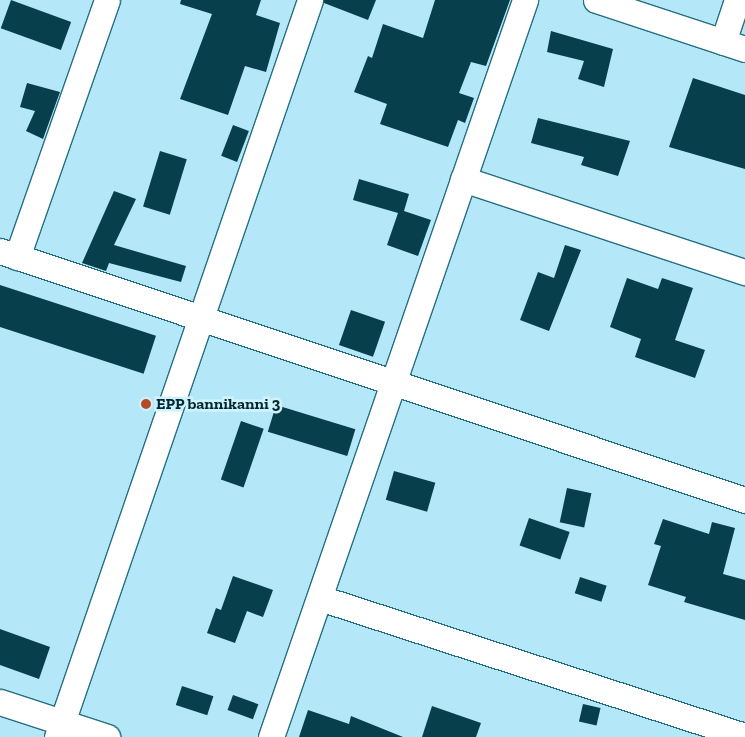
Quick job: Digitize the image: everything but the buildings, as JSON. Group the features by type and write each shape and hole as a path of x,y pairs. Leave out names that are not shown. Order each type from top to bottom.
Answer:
{"street":[{"path":"107,0 9,254 745,500"},
{"path":"59,730 310,0"},
{"path":"271,737 525,0"},
{"path":"596,0 734,46 737,0"},
{"path":"463,179 745,272"},
{"path":"320,598 745,736"},
{"path":"0,702 59,730 106,737"}],"place":[{"name":"EPP bannikanni 3","path":"146,404"}]}
